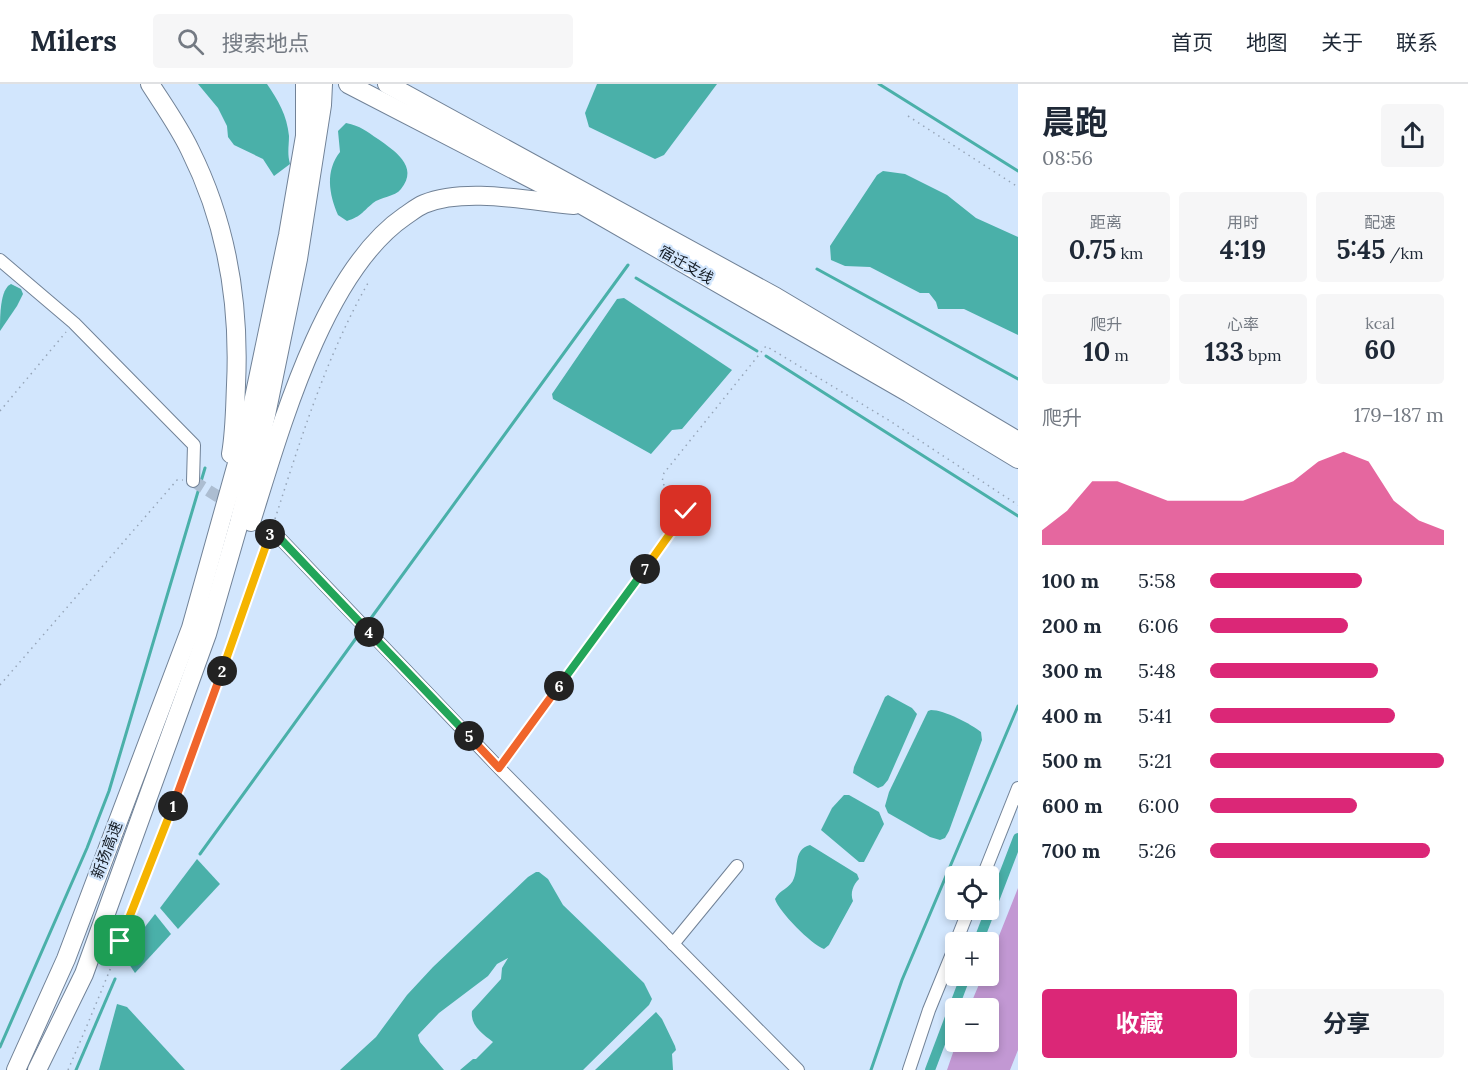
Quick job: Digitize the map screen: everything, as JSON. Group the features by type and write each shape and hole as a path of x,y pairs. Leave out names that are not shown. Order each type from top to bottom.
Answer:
{"highway":[{"path":"150,84 190,150 227,248 234,289 237,331 232,446 191,628"},
{"path":"171,734 207,634 267,415 288,235 305,136 305,84"},
{"path":"191,628 281,303 322,105 322,84"},
{"name":"宿迁支线","path":"348,84 582,205 909,393 1018,459"},
{"name":"宿迁支线","path":"387,84 776,297 1018,441"},
{"path":"171,734 197,681 214,636 281,429 312,348 334,302 373,244 391,226 424,204 458,196 495,196 582,205"},
{"name":"新扬高速","path":"16,1070 66,959 191,628"},
{"name":"新扬高速","path":"38,1070 84,974 171,734"}],"street":[{"path":"0,260 74,323 194,446 193,481"},
{"path":"272,530 499,768 798,1070"},
{"path":"987,866 1018,788"},
{"path":"673,944 737,866"},
{"path":"909,1070 945,970"}],"path":[{"path":"908,116 1018,187"},
{"path":"68,1070 95,1008 197,743 330,359 368,283"},
{"path":"0,411 74,323"},
{"path":"499,768 683,518 686,511 684,503 666,489 662,482 663,473 766,346 890,421 1018,505"},
{"path":"0,685 177,480 193,481"}],"shaded area":[{"path":"198,84 267,84 286,121 290,164 274,176 263,159 234,145 228,137 227,126 218,108"},
{"path":"597,84 717,84 664,155 655,159 589,127 585,113"},
{"path":"346,123 363,129 391,148 402,160 408,173 406,181 398,192 376,201 359,215 347,221 338,215 332,199 330,183 332,167 340,152 338,131"},
{"path":"883,171 905,174 947,195 976,218 1018,237 1018,335 964,309 938,309 929,293 920,293 870,267 845,266 831,260 830,246 877,175"},
{"path":"11,284 21,289 23,294 0,331 3,297 7,287"},
{"path":"624,298 732,370 682,429 672,430 651,454 553,399 552,394 617,299"},
{"path":"888,695 912,708 917,714 888,780 878,788 853,773 885,697"},
{"path":"928,711 950,715 971,725 981,732 982,740 949,831 945,838 940,840 930,837 888,813 885,806 889,792"},
{"path":"844,795 849,795 879,812 884,824 864,862 859,862 821,830 832,808"},
{"path":"810,845 857,874 859,879 853,889 853,901 829,945 824,949 796,927 775,899 792,881 799,854"},
{"path":"197,859 220,884 178,929 160,908"},
{"path":"536,872 548,879 563,905 644,983 652,999 649,1005 583,1070 460,1070 476,1059 493,1042 475,1025 472,1011 501,979 502,968 508,958 497,964 488,976 439,1013 418,1035 420,1042 444,1070 340,1070 376,1037 407,995 433,967"},
{"path":"1018,888 1018,1050 1010,1070 947,1070 953,1052 999,1052 999,998 973,998 978,986 999,986 999,936"},
{"path":"155,914 171,934 135,973 123,955"},
{"path":"117,1004 127,1007 185,1070 99,1070"},
{"path":"656,1012 662,1019 675,1046 676,1050 672,1054 673,1070 595,1070"}],"waterway":[{"path":"879,84 1018,171"},
{"path":"366,625 628,265"},
{"path":"817,269 1018,379"},
{"path":"636,278 757,351"},
{"path":"766,356 1018,516"},
{"path":"0,1047 87,848 109,791 205,468"},
{"path":"200,854 362,630"},
{"path":"871,1070 902,980 1018,706"},
{"path":"982,932 1018,838"},
{"path":"76,1070 115,979"},
{"path":"930,1070 962,986"}],"tunnel":[{"path":"193,481 230,504"},
{"path":"247,515 272,530"}],"route":[{"path":"120,941 197,743 272,530 499,768 686,511"}]}
